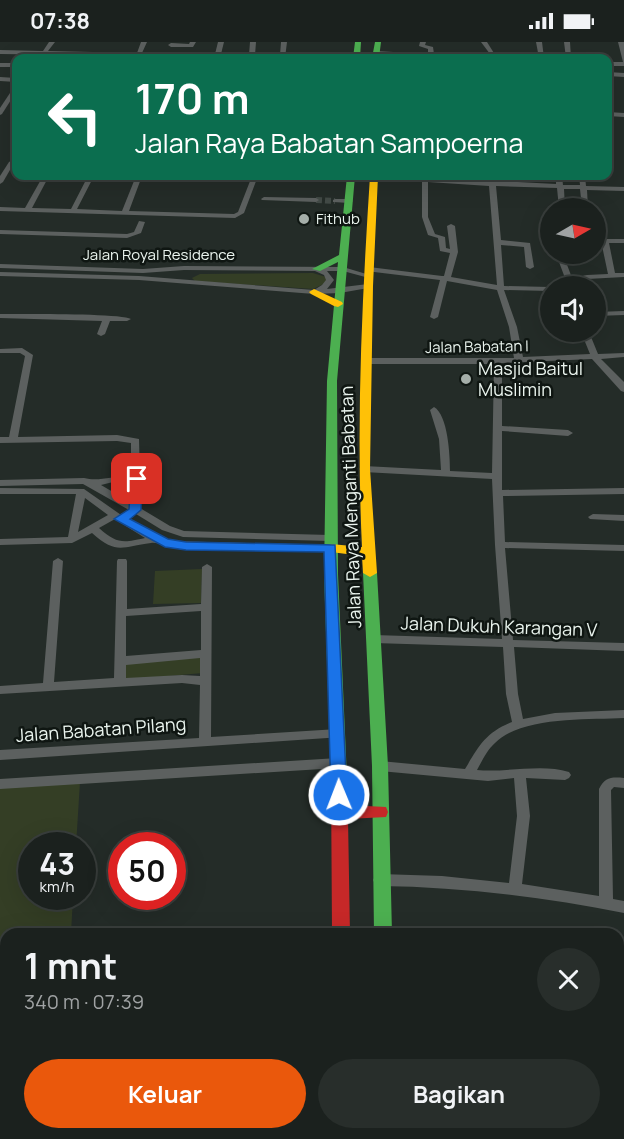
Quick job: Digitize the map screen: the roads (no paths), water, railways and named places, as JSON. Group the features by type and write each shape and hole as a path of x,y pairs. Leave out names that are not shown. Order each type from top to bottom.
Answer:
{"main road":[{"name":"Jalan Raya Menganti Babatan","path":"341,928 332,381 351,180"},
{"name":"Jalan Raya Menganti Babatan","path":"374,180 367,278 363,546 374,639 380,766 380,880 383,928"},
{"path":"317,268 344,265"},
{"path":"314,292 341,295"},
{"path":"334,543 363,546"},
{"path":"339,812 380,812"}],"street":[{"path":"17,52 24,42"},
{"path":"45,52 52,42"},
{"path":"172,43 191,46 193,42"},
{"path":"423,42 422,46 431,48 434,54"},
{"path":"621,42 624,62"},
{"path":"0,52 78,50 130,54"},
{"path":"377,51 412,54"},
{"path":"0,113 12,94"},
{"path":"0,182 11,159"},
{"path":"27,210 44,180"},
{"path":"73,211 90,180"},
{"path":"125,213 137,180"},
{"path":"0,209 238,216 253,180"},
{"path":"430,180 426,217 432,235 441,237 442,248 454,252"},
{"path":"469,180 624,189"},
{"path":"559,180 561,198"},
{"path":"583,180 585,198"},
{"path":"488,181 498,242 503,306 512,323 519,361"},
{"path":"264,200 316,200"},
{"path":"335,201 350,201"},
{"path":"0,232 127,236 137,233 141,222"},
{"path":"434,317 454,252 451,226"},
{"path":"612,274 606,241 624,241"},
{"path":"498,242 527,245 530,267"},
{"path":"344,265 367,278 447,277 500,286 540,288"},
{"name":"Jalan Royal Residence","path":"0,266 142,271 184,268 317,268"},
{"path":"314,292 325,287 330,280 327,274 317,268"},
{"name":"Jalan Royal Residence","path":"0,274 139,278 314,292"},
{"path":"595,276 624,275"},
{"path":"341,295 367,278"},
{"path":"606,314 624,313"},
{"path":"0,316 127,319"},
{"path":"101,334 107,318"},
{"path":"589,342 595,357 624,389"},
{"path":"0,351 22,350 28,354 29,362 13,440"},
{"name":"Jalan Babatan I","path":"366,361 519,361 624,355"},
{"path":"498,361 497,493 507,642 512,694 518,725"},
{"path":"434,410 444,439 447,474"},
{"path":"498,428 568,433"},
{"path":"0,440 134,440 138,444 135,510"},
{"path":"364,469 497,476"},
{"path":"93,484 117,478 137,479"},
{"path":"0,483 79,480 93,484 177,532 256,541"},
{"path":"0,491 69,489 81,491 154,539 178,546 256,541 334,543"},
{"path":"72,540 81,491"},
{"path":"497,493 624,491"},
{"path":"0,542 72,540 114,514 122,501"},
{"path":"114,514 135,510"},
{"path":"593,517 624,518"},
{"path":"94,528 109,543 116,545 154,539"},
{"path":"500,545 624,548"},
{"path":"48,687 58,561"},
{"path":"120,682 122,561"},
{"path":"205,741 207,567"},
{"path":"122,614 206,607"},
{"name":"Jalan Dukuh Karangan V","path":"374,639 624,647"},
{"path":"120,661 206,654"},
{"path":"0,690 182,679 205,681"},
{"path":"470,773 490,739 518,725 554,718 624,714"},
{"name":"Jalan Babatan Pilang","path":"0,755 338,734"},
{"path":"0,784 338,762"},
{"path":"380,766 500,776 519,773 565,775"},
{"path":"515,888 523,839 524,793 519,773"},
{"path":"606,904 605,789 611,782 624,783"},
{"path":"380,880 418,880 515,888 624,907"}],"tunnel":[{"path":"316,200 335,201"}],"place":[{"name":"Fithub","path":"304,219"},
{"name":"Masjid Baitul Muslimin","path":"466,379"}]}
